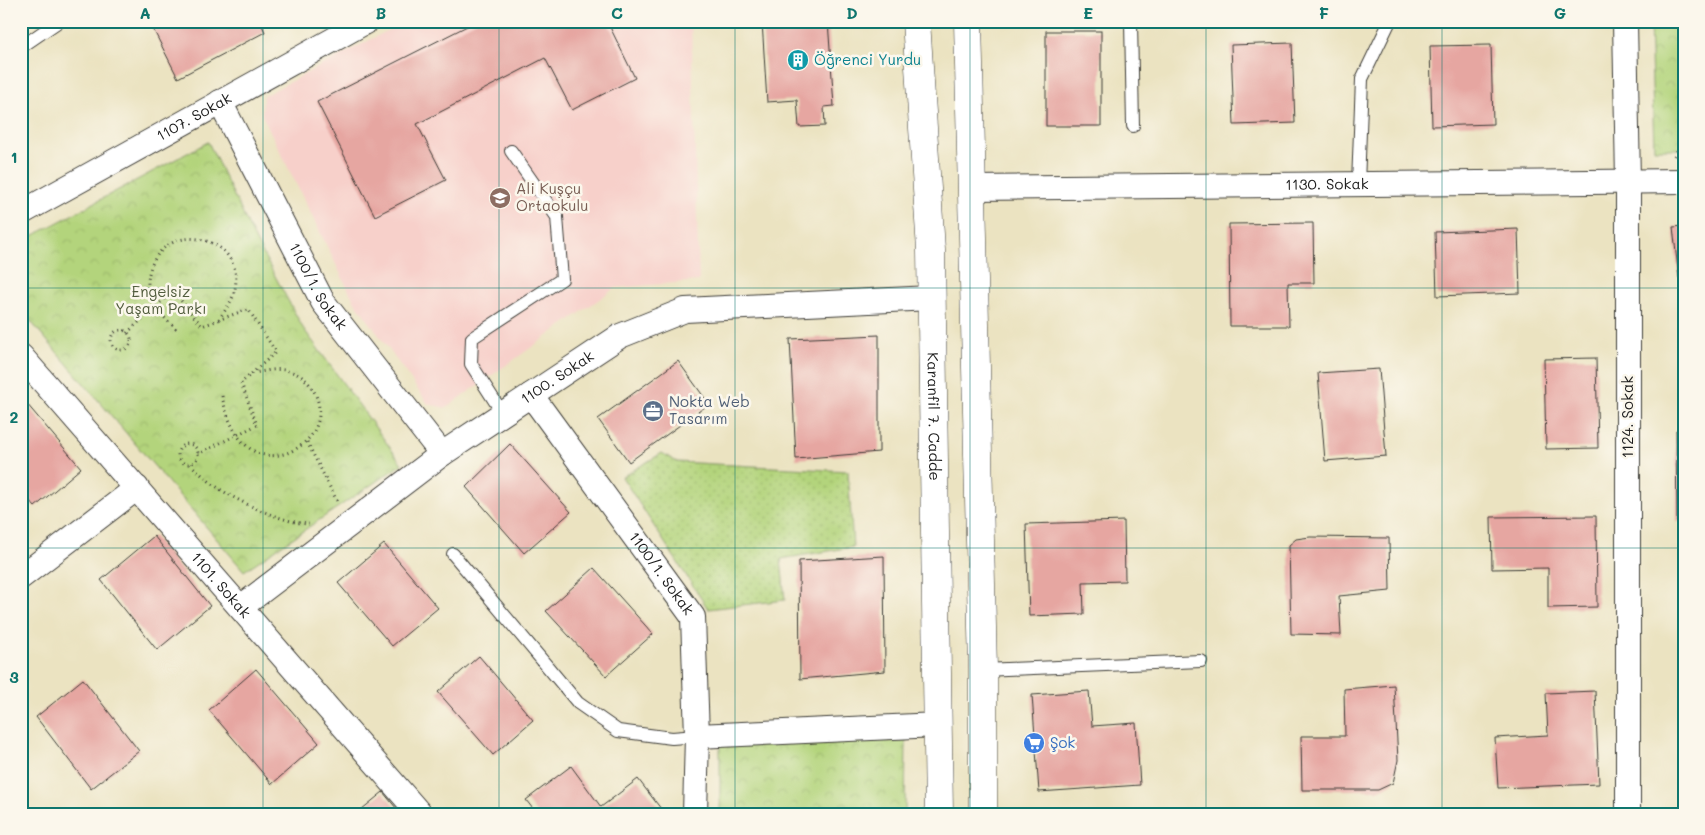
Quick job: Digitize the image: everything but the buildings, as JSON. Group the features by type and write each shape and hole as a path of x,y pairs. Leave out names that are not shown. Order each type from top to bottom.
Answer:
{"street":[{"name":"1107. Sokak","path":"22,212 367,21"},
{"name":"Karanfil 7. Cadde","path":"916,21 931,250 939,814"},
{"path":"968,21 984,670 983,814"},
{"name":"1124. Sokak","path":"1625,21 1628,182 1628,814"},
{"name":"1100/1. Sokak","path":"220,102 322,302 442,454"},
{"name":"1130. Sokak","path":"971,188 1684,181"},
{"name":"1100. Sokak","path":"241,608 442,454 620,336 685,310 931,298"},
{"name":"1101. Sokak","path":"21,356 420,814"},
{"name":"1100/1. Sokak","path":"532,395 693,617 697,736 695,814"},
{"path":"21,577 136,488"},
{"path":"697,736 937,725"}],"lane":[{"path":"24,45 59,21"},
{"path":"1130,21 1132,126"},
{"path":"1358,184 1362,79 1390,21"},
{"path":"503,414 471,364 472,338 562,279 557,216 511,151"},
{"path":"453,554 578,703 618,731 672,738 697,736"},
{"path":"984,670 1201,661"}],"path":[{"path":"1678,21 1684,25"},
{"path":"176,329 156,307 147,286 154,259 173,242 188,238 203,240 216,245 226,253 235,276 232,296 219,320"},
{"path":"127,333 173,292 202,326 248,309 276,352 241,383 257,425 198,454 196,460 190,464 184,464 179,460 177,454 180,447 186,444 193,445 198,454"},
{"path":"121,330 127,333 130,342 128,348 115,349 110,340 113,334 121,330"},
{"path":"222,396 228,420 236,435 249,450 265,456 292,451 306,442 316,428 319,412 318,400 310,384 292,371 277,369 252,373"},
{"path":"190,464 218,488 268,513 300,523 349,525 306,442"}],"shaded area":[{"name":"Ali Kuşçu Ortaokulu","path":"406,21 691,21 699,281 615,288 446,408 428,404 353,299 262,115 263,96"}],"green space":[{"path":"1650,21 1684,21 1684,149 1654,149"},
{"name":"Engelsiz Yaşam Parkı","path":"208,142 255,239 303,328 402,464 244,571 21,310 21,242"},
{"path":"662,453 677,462 848,471 853,547 781,559 785,600 708,609 622,477"},
{"path":"720,741 906,741 905,814 720,814"}],"place":[{"name":"Öğrenci Yurdu","path":"798,60"},
{"name":"Ali Kuşçu Ortaokulu","path":"500,198"},
{"name":"Nokta Web Tasarım","path":"653,411"},
{"name":"Şok","path":"1034,743"}]}
